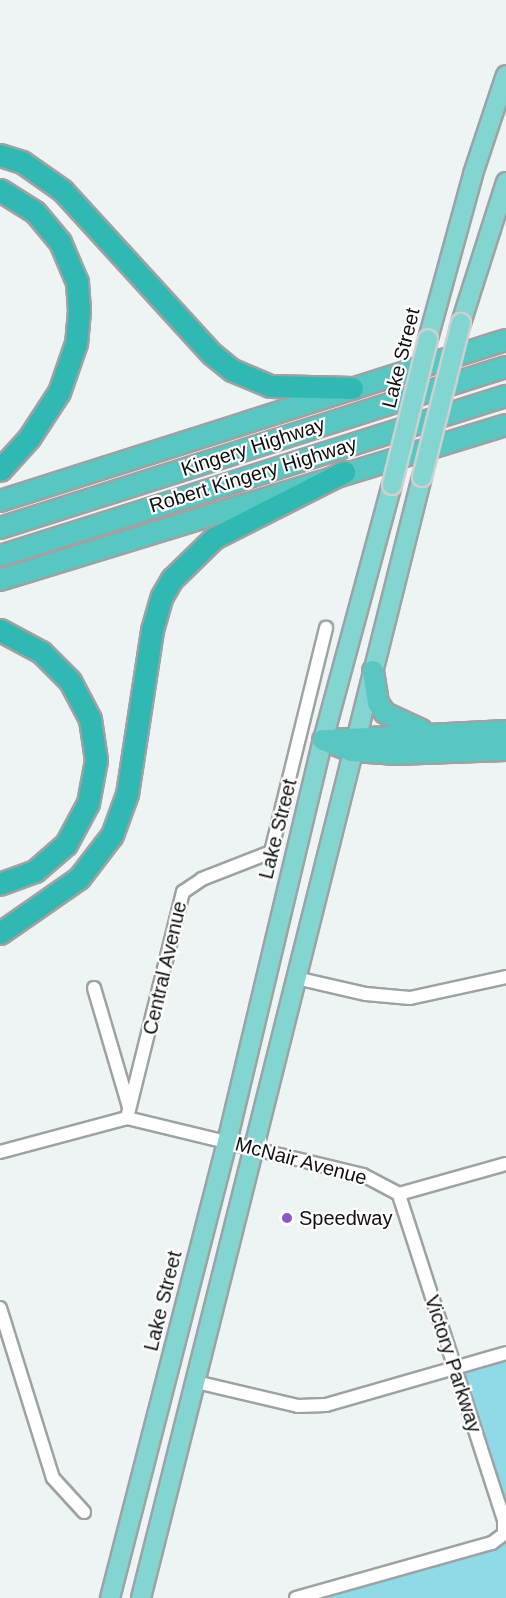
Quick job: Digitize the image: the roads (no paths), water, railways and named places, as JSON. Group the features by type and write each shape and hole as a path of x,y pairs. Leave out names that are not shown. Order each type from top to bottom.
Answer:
{"highway":[{"path":"0,154 22,162 62,190 212,354 232,370 270,386 352,388"},
{"path":"0,190 35,212 60,242 74,272 79,310 76,343 59,392 29,438 0,470"},
{"path":"0,501 500,341"},
{"name":"Kingery Highway","path":"0,528 506,367"},
{"name":"Robert Kingery Highway","path":"0,556 506,396"},
{"path":"0,580 344,472 506,425"},
{"path":"456,441 506,432"},
{"path":"0,933 79,878 112,835 127,794 156,615 172,579 186,561 214,538 344,472"},
{"path":"0,630 41,652 70,681 90,718 96,760 88,803 66,844 35,871 0,884"},
{"path":"372,671 378,703 385,712 429,732"},
{"path":"354,744 429,732 506,731"},
{"path":"323,740 354,744 506,750"}],"main road":[{"name":"Lake Street","path":"110,1598 227,1142 323,740 473,174 506,75"},
{"path":"141,1598 256,1149 372,671 461,323 506,182"}],"street":[{"name":"Central Avenue","path":"128,1113 183,892 202,879 271,852 326,628"},
{"path":"296,978 366,994 410,998 506,977"},
{"path":"0,1152 128,1113 94,988"},
{"name":"McNair Avenue","path":"128,1113 227,1142 363,1175 399,1194"},
{"path":"399,1194 506,1164"},
{"name":"Victory Parkway","path":"296,1598 492,1543 504,1534 504,1521 399,1194"},
{"path":"0,1308 53,1478 84,1512"},
{"path":"196,1382 298,1406 326,1405 506,1353"}],"place":[{"name":"Speedway","path":"287,1218"}]}
